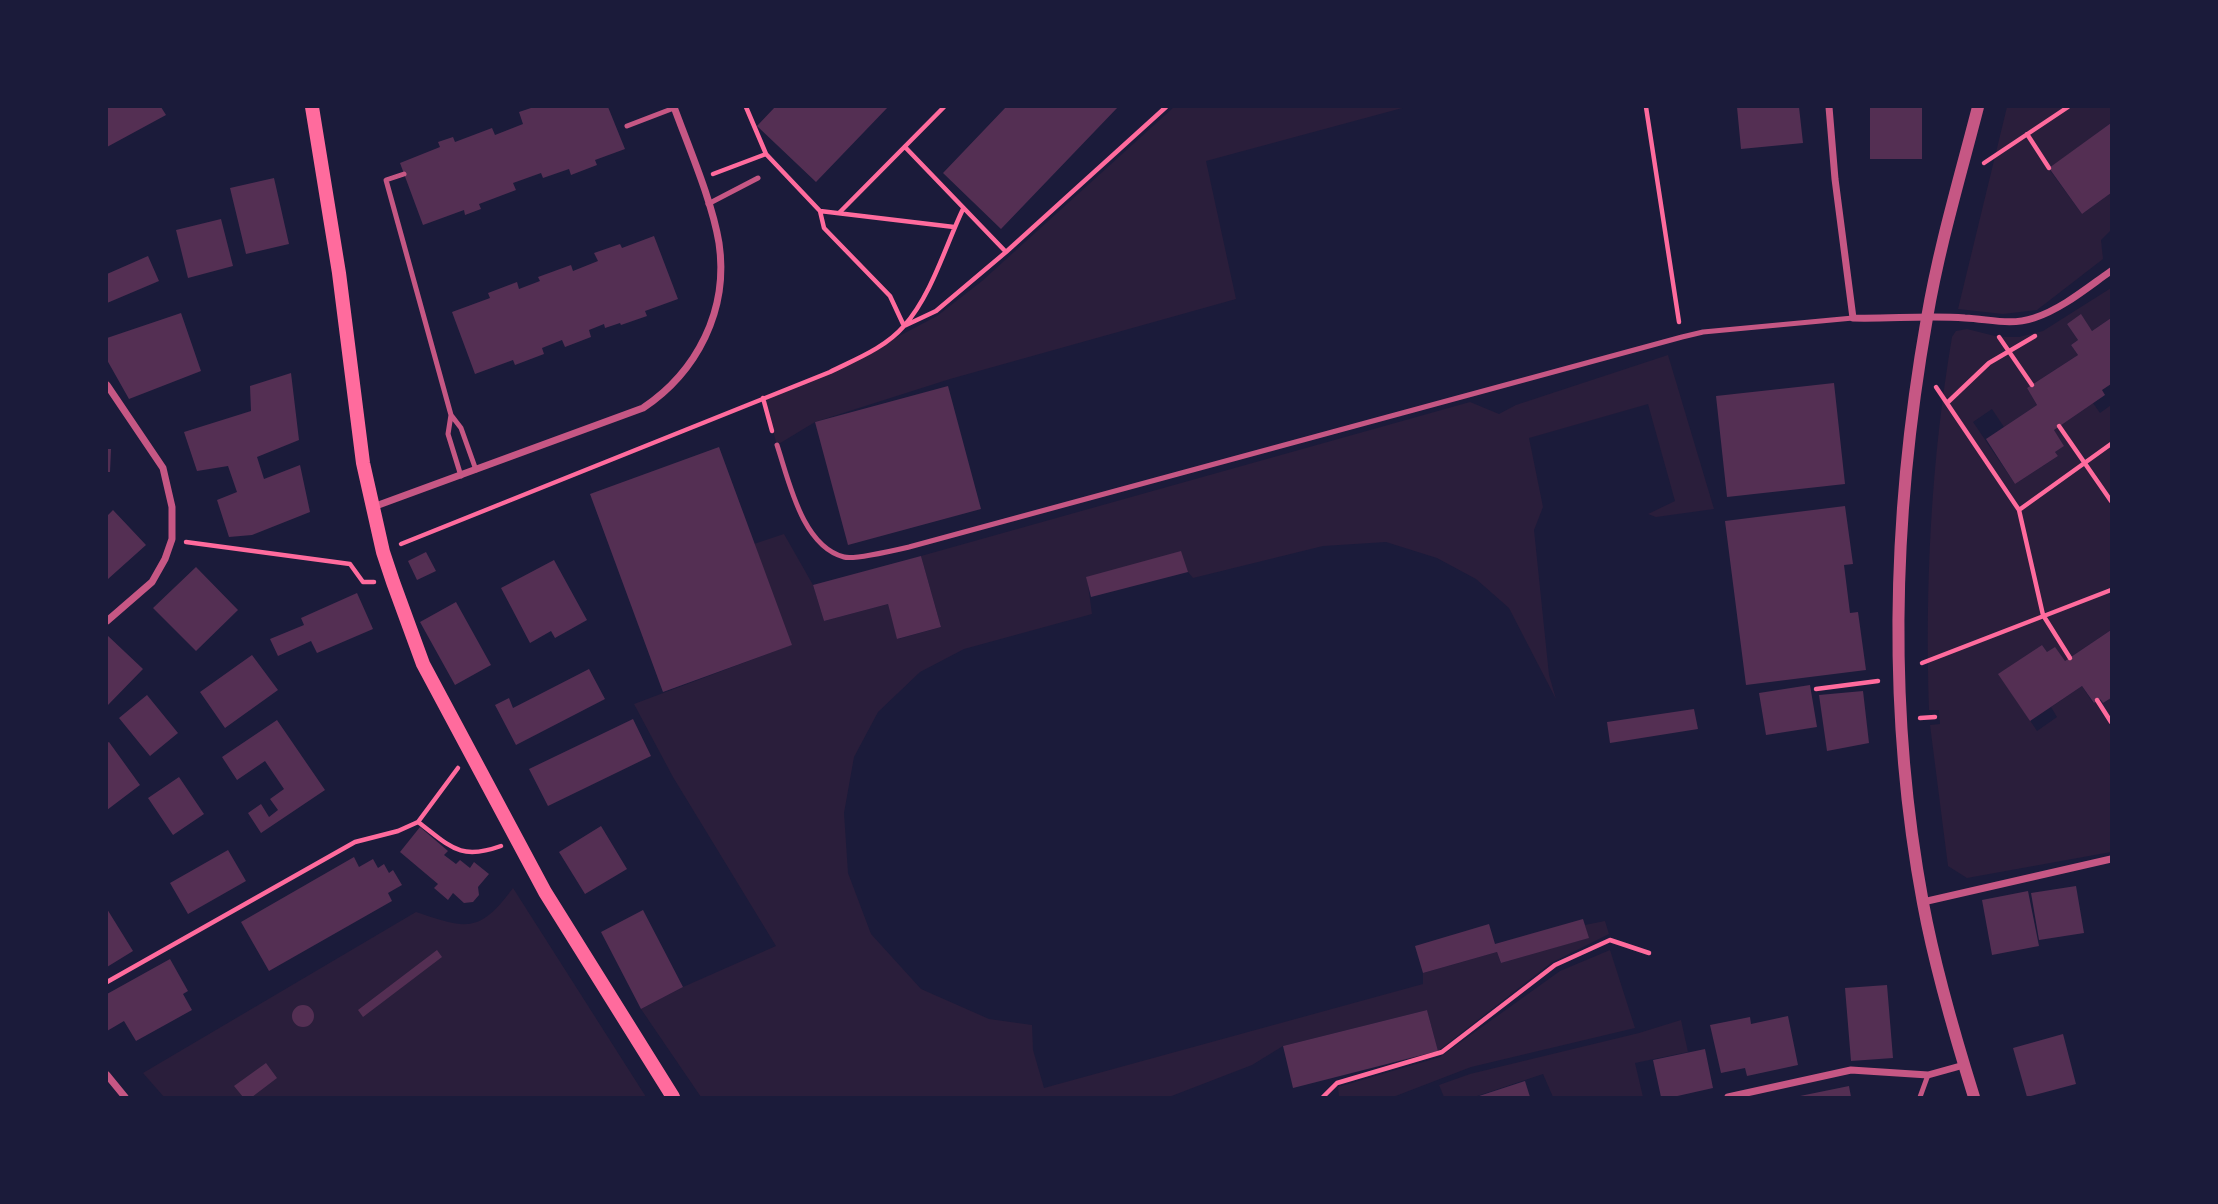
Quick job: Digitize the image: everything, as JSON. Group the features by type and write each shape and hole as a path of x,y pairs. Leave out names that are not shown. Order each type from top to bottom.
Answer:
{"main road":[{"path":"313,107 339,273 363,463 383,552 393,582 423,664 516,840 545,892 673,1097"}],"street":[{"path":"373,507 643,408 661,396 688,368 709,332 721,268 719,243 708,204 674,107"},
{"path":"1829,107 1835,179 1853,318 1966,318 2015,323 2035,318 2077,295 2111,271"},
{"path":"1973,1097 1936,963 1923,902 1912,836 1899,668 1904,488 1913,403 1935,274 1978,107"},
{"path":"107,385 163,468 172,508 172,539 152,582 107,621"},
{"path":"1923,902 2111,859"},
{"path":"1728,1097 1851,1070 1928,1075 1964,1065"},
{"path":"107,1075 125,1097"}],"lane":[{"path":"627,126 674,107"},
{"path":"404,174 386,180 451,415 461,428 476,470"},
{"path":"708,204 758,178"},
{"path":"777,445 801,516 820,544 846,558 909,547 1682,337 1703,332 1853,318"},
{"path":"451,415 448,434 461,476"},
{"path":"1920,1097 1928,1075"}],"path":[{"path":"746,107 766,154 820,211 824,228 890,296 904,326"},
{"path":"839,213 944,107"},
{"path":"383,552 831,372 878,348 904,326 936,311 1006,252 1166,107"},
{"path":"1646,107 1682,337"},
{"path":"1984,163 2068,107"},
{"path":"2027,134 2049,168"},
{"path":"904,147 1006,252"},
{"path":"699,180 766,154"},
{"path":"904,326 926,292 963,209"},
{"path":"820,211 954,227"},
{"path":"1947,403 1989,363 2043,331"},
{"path":"1998,337 2032,385"},
{"path":"1936,386 2019,510 2043,615 2070,658"},
{"path":"763,398 777,445"},
{"path":"2059,426 2111,501"},
{"path":"2019,510 2111,444"},
{"path":"172,539 350,564 363,582 393,582"},
{"path":"1922,663 2111,590"},
{"path":"1816,689 1878,681"},
{"path":"2097,700 2111,722"},
{"path":"1920,718 1935,717"},
{"path":"107,982 355,842 398,831 418,822 442,787 471,756"},
{"path":"418,822 458,852 481,853 516,840"},
{"path":"1323,1097 1337,1083 1442,1052 1555,965 1610,940 1649,953"}],"shaded area":[{"path":"1174,107 1406,107 1206,161 1236,299 950,379 815,422 777,445 763,398 831,372 937,316 982,281"},
{"path":"2007,107 2111,107 2111,123 2049,169 2082,214 2111,193 2111,230 2101,240 2103,259 2037,310 2003,314 1958,309"},
{"path":"2111,288 2111,318 2092,331 2081,315 2067,324 2078,340 2071,345 2078,355 2027,388 2037,405 2004,427 1992,409 1973,422 2015,484 2058,456 2055,452 2064,446 2054,430 2093,403 2100,413 2111,405 2111,630 2065,661 2047,652 2042,645 1999,674 2037,731 2057,717 2051,707 2082,686 2093,703 2100,699 2103,703 2111,698 2111,852 1967,878 1948,866 1930,725 1940,724 1939,710 1929,710 1931,523 1939,430 1952,337 1956,331 1967,329 1999,337 2019,337 2043,331"},
{"path":"1668,355 1714,509 1656,517 1648,514 1675,501 1648,404 1529,438 1543,507 1534,530 1549,675 1556,699 1509,608 1476,579 1437,558 1386,542 1323,546 1193,578 1188,572 1087,577 1092,614 964,649 920,672 878,712 854,757 844,813 848,873 871,934 921,989 989,1019 1032,1025 1033,1050 1044,1088 1423,984 1423,973 1497,952 1501,963 1588,938 1585,925 1605,921 1609,934 1551,963 1438,1051 1427,1010 1283,1046 1252,1065 1169,1097 701,1097 641,1009 683,987 776,946 673,777 634,704 791,645 754,544 784,534 813,585 824,621 888,604 898,639 941,627 921,556 1470,402 1499,414 1516,405"},
{"path":"513,888 646,1097 164,1097 143,1073 416,912 448,922 471,924 491,914"},
{"path":"1610,950 1635,1028 1471,1067 1393,1097 1339,1097 1338,1087 1440,1057 1560,971"},
{"path":"1681,1020 1688,1052 1635,1063 1643,1097 1553,1097 1543,1074 1474,1097 1444,1097 1439,1085 1470,1074 1639,1033"}],"building":[{"path":"107,107 161,107 166,115 107,147"},
{"path":"534,107 608,107 625,149 595,160 597,165 571,175 569,169 543,178 541,173 513,183 516,190 479,204 481,209 465,215 464,210 423,225 400,163 440,147 438,142 453,137 455,142 492,128 495,135 523,124 519,112"},
{"path":"775,107 888,107 816,182 757,126"},
{"path":"1006,107 1118,107 1001,229 943,173"},
{"path":"1737,107 1799,107 1803,143 1741,149"},
{"path":"1870,107 1922,107 1922,159 1870,159"},
{"path":"2111,123 2111,193 2082,214 2049,168"},
{"path":"274,178 289,244 246,254 230,188"},
{"path":"221,219 233,266 188,278 176,230"},
{"path":"654,236 678,299 645,311 647,316 621,325 620,323 605,328 604,324 589,330 591,337 565,347 562,340 542,348 544,354 515,365 513,360 475,374 452,312 490,298 488,293 517,282 519,289 540,281 538,277 571,265 573,271 598,261 594,253 620,244 622,248"},
{"path":"148,256 159,281 107,303 107,274"},
{"path":"181,313 201,371 129,399 107,360 107,338"},
{"path":"2081,314 2092,331 2111,318 2111,384 2102,390 2105,395 2054,430 2064,446 2055,452 2058,456 2015,484 1986,439 2037,405 2027,388 2078,355 2071,345 2078,340 2067,324"},
{"path":"291,373 299,440 257,457 264,479 300,465 310,512 252,535 229,537 217,500 237,492 228,466 197,471 184,432 251,411 250,386"},
{"path":"1834,383 1845,484 1727,497 1716,396"},
{"path":"948,386 981,509 848,545 815,422"},
{"path":"719,447 792,645 663,692 590,494"},
{"path":"107,449 111,449 110,472 107,472"},
{"path":"1845,506 1853,564 1844,565 1850,613 1858,612 1866,670 1746,685 1725,521"},
{"path":"113,510 146,545 108,579 107,516"},
{"path":"1181,551 1188,572 1091,597 1086,577"},
{"path":"426,552 436,571 417,580 408,561"},
{"path":"921,556 941,627 897,639 888,604 824,621 813,585"},
{"path":"554,560 587,620 555,638 551,631 530,643 501,588"},
{"path":"196,567 238,610 196,651 153,608"},
{"path":"357,593 373,629 317,653 311,641 278,656 270,639 304,625 301,618"},
{"path":"456,602 491,665 455,685 420,622"},
{"path":"2111,630 2111,698 2103,703 2100,699 2094,703 2082,686 2030,721 1998,674 2042,645 2047,652 2055,647 2065,661"},
{"path":"107,635 143,669 107,706"},
{"path":"252,655 278,690 225,728 200,692"},
{"path":"589,669 605,699 516,745 495,705 509,698 513,708"},
{"path":"1810,685 1817,727 1766,735 1759,693"},
{"path":"1863,691 1869,743 1827,751 1819,695"},
{"path":"147,695 178,733 150,756 119,718"},
{"path":"1694,709 1698,729 1610,743 1607,722"},
{"path":"633,719 651,756 548,806 529,769"},
{"path":"277,720 325,790 261,833 248,813 261,804 269,817 278,810 270,799 284,789 265,761 237,780 222,757"},
{"path":"109,742 140,785 107,810 107,743"},
{"path":"179,777 204,814 173,835 148,798"},
{"path":"601,826 627,869 585,894 559,852"},
{"path":"420,827 448,851 444,855 456,864 460,860 470,868 474,862 489,874 478,887 479,895 473,902 464,903 453,893 448,900 434,888 438,884 400,852"},
{"path":"228,850 246,881 188,914 170,883"},
{"path":"354,857 359,867 373,859 378,868 384,864 389,873 393,870 402,885 388,893 392,901 269,971 241,922"},
{"path":"2076,886 2084,933 2039,940 2031,893"},
{"path":"2028,891 2039,946 1992,955 1982,900"},
{"path":"107,909 133,951 107,967"},
{"path":"643,910 683,987 641,1009 601,932"},
{"path":"1583,919 1589,938 1501,963 1497,952 1423,973 1415,946 1489,924 1495,944"},
{"path":"437,950 442,957 363,1017 358,1010"},
{"path":"170,959 188,991 183,994 192,1010 136,1041 124,1021 107,1031 107,994"},
{"path":"1887,985 1893,1058 1851,1061 1845,988"},
{"path":"299,1005 307,1005 314,1012 314,1020 307,1027 299,1027 292,1020 292,1012"},
{"path":"1427,1010 1438,1051 1293,1088 1283,1046"},
{"path":"1788,1016 1798,1065 1747,1076 1745,1068 1721,1073 1710,1025 1750,1017 1751,1024"},
{"path":"2063,1034 2076,1084 2027,1097 2013,1048"},
{"path":"1705,1049 1713,1088 1661,1097 1653,1060"},
{"path":"266,1063 277,1078 252,1097 243,1097 234,1086"},
{"path":"1525,1081 1530,1097 1476,1097"},
{"path":"1849,1086 1851,1097 1800,1096"}]}
